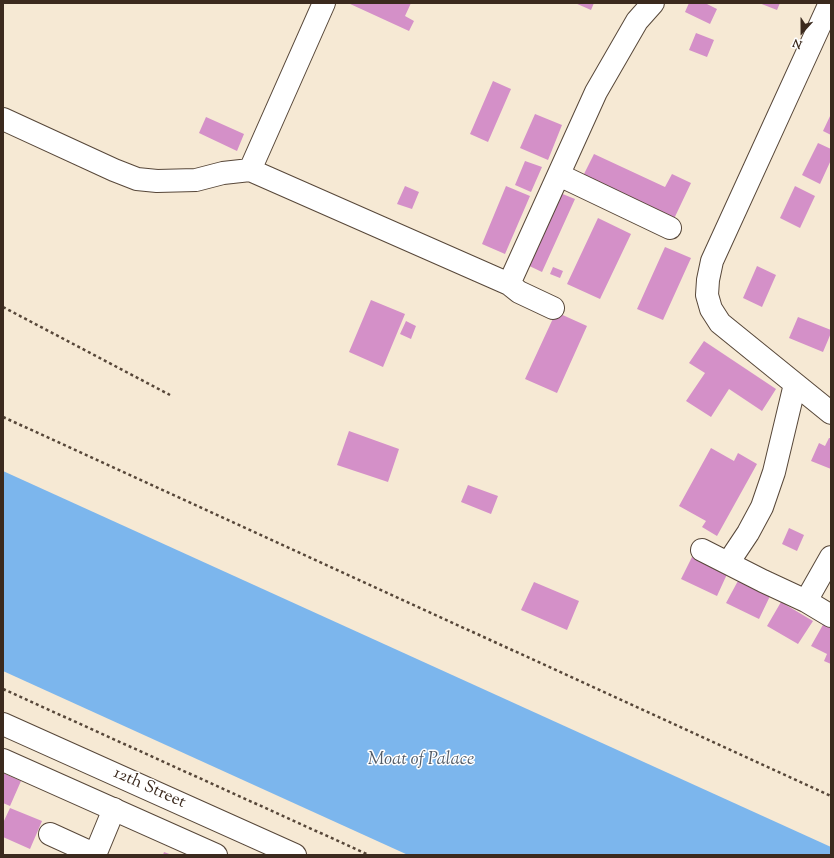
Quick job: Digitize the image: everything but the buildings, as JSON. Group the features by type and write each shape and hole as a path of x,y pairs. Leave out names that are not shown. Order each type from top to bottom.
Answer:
{"main road":[{"path":"509,284 596,92 637,21 653,3"},
{"path":"830,3 712,261 707,295 711,309 720,323 831,413"},
{"path":"250,170 318,5"},
{"path":"3,119 137,179 158,181 196,180 223,173 250,170 509,284 519,292 553,308"},
{"path":"559,175 670,228"},
{"path":"728,563 748,533 762,508 774,472 795,384"},
{"path":"702,550 806,601 831,616"},
{"path":"806,601 831,557"},
{"name":"12th Street","path":"3,724 295,855"},
{"name":"12th Street","path":"3,760 216,855"},
{"path":"50,834 96,855 114,809"}],"path":[{"path":"3,307 170,395"},
{"path":"3,418 831,796"},
{"path":"3,689 369,855"}],"water":[{"name":"Moat of Palace","path":"3,471 831,847 831,855 408,855 3,671"}]}
